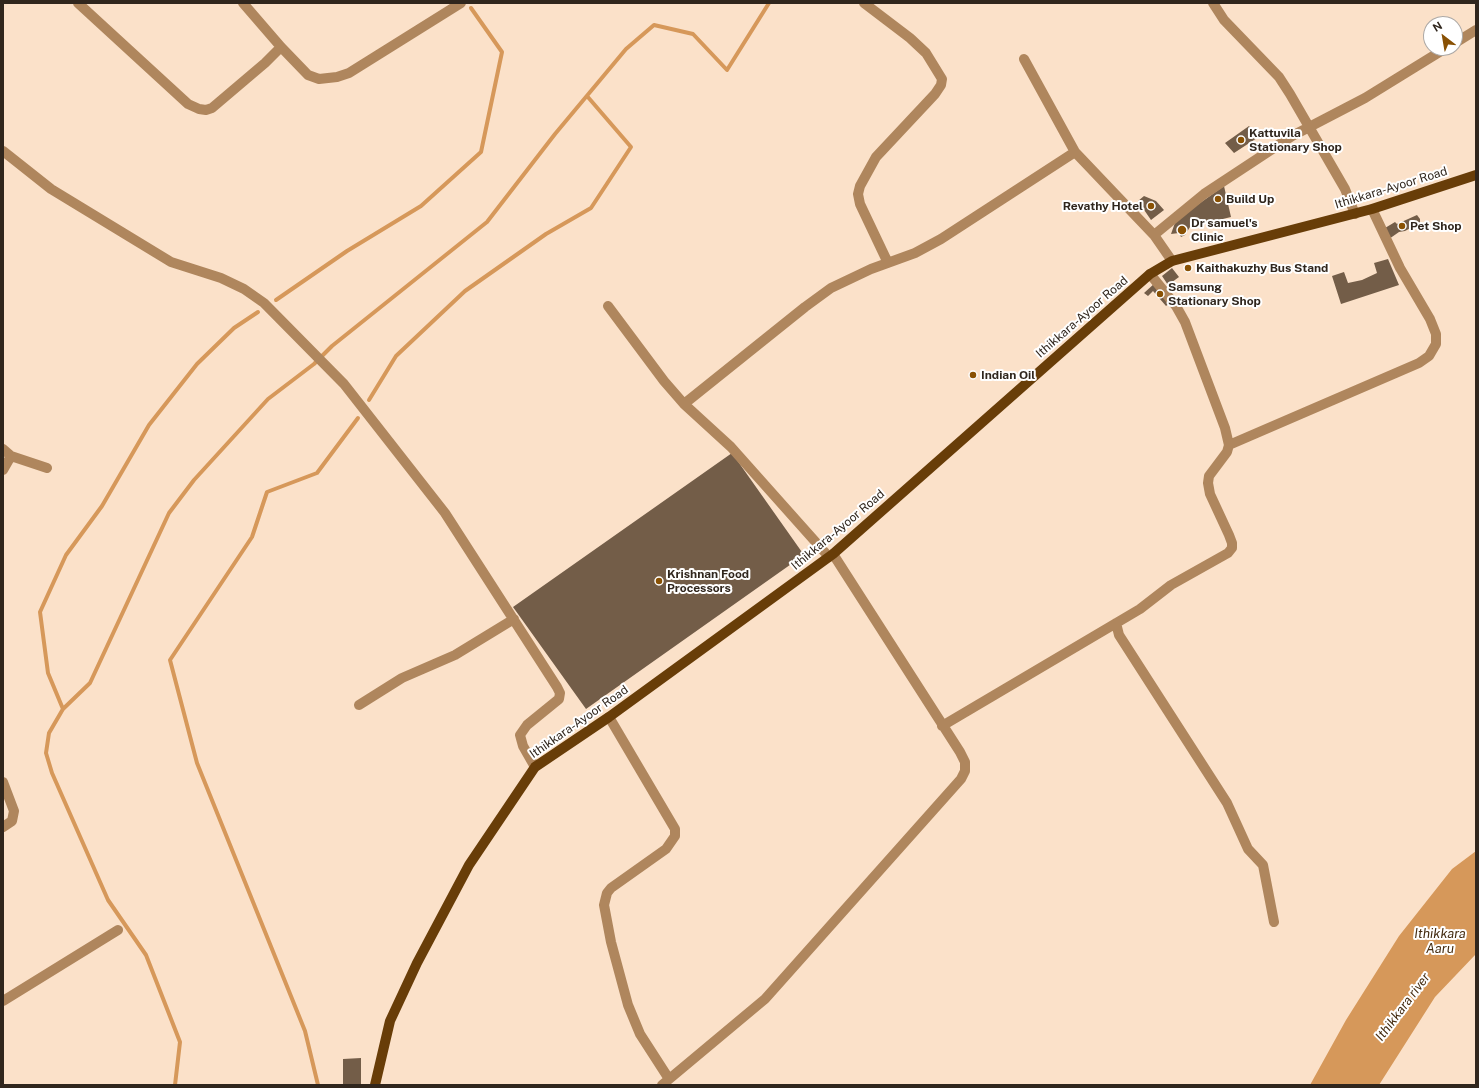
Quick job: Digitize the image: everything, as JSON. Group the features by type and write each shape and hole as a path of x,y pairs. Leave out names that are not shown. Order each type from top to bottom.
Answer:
{"main road":[{"name":"Ithikkara-Ayoor Road","path":"375,1085 390,1021 416,963 469,865 535,767 609,717 831,556 1150,274 1172,261 1372,209 1476,175"}],"street":[{"path":"78,3 188,104 199,109 206,110 212,108 265,63 281,47"},
{"path":"243,3 281,47 308,75 319,79 349,73 461,3"},
{"path":"864,3 921,48 938,69 942,79 941,85 935,94 876,156 860,186 858,194 860,204 888,263"},
{"path":"1213,3 1224,20 1279,78 1310,126 1345,189 1354,214"},
{"path":"1463,38 1476,30"},
{"path":"1154,234 1204,194 1292,136 1365,98 1433,56"},
{"path":"1024,59 1075,152 1154,234 1172,261"},
{"path":"3,151 51,189 171,262 221,278 264,303 344,384 445,514 514,619 560,693 559,699 555,704 528,725 520,735 523,746 535,767"},
{"path":"684,404 831,288 941,240 1075,152"},
{"path":"1229,446 1419,363 1429,356 1436,344 1436,334 1430,319 1400,268 1372,209"},
{"path":"942,726 1140,609 1171,585 1228,553 1232,548 1229,535 1210,494 1208,483 1209,476 1227,452 1229,446 1225,428 1185,322 1176,306 1150,274"},
{"path":"608,306 664,381 684,404 731,447 831,556 960,752 965,762 965,771 961,779 765,999 666,1082 640,1034 628,1005 611,942 604,905 607,893 611,888 666,849 675,836 675,829 609,717"},
{"path":"3,470 7,452 47,468"},
{"path":"358,705 402,678 455,655 514,619"},
{"path":"1116,623 1119,635 1227,803 1248,849 1263,865 1274,922"},
{"path":"3,782 14,811 12,821 3,827"},
{"path":"3,1001 118,930"}],"water":[{"name":"Ithikkara Aaru","path":"1476,851 1476,954 1435,997 1379,1085 1310,1085 1346,1020 1399,936 1452,869"}],"building":[{"name":"Kattuvila Stationary Shop","path":"1249,126 1257,138 1234,153 1225,143"},
{"path":"1224,186 1231,217 1190,227 1185,235 1181,237 1179,233 1171,234 1176,220"},
{"name":"Revathy Hotel","path":"1144,196 1156,201 1164,210 1151,220 1138,201"},
{"name":"Pet Shop","path":"1417,215 1420,219 1420,223 1405,231 1399,232 1389,239 1385,228 1395,222 1397,224"},
{"path":"1388,259 1399,285 1341,304 1332,276 1344,272 1348,283 1362,280 1377,273 1374,263"},
{"path":"1172,268 1179,277 1168,285 1162,276"},
{"name":"Samsung Stationary Shop","path":"1155,283 1171,302 1166,306 1153,291 1148,296 1144,293"},
{"name":"Krishnan Food Processors","path":"732,453 804,555 586,709 513,607"},
{"path":"361,1058 361,1085 343,1085 343,1059"}],"waterway":[{"path":"175,1085 180,1042 146,955 108,900 52,773 46,753 49,733 63,709 90,683 169,513 194,480 268,399 314,364 332,346 487,222 555,134 626,49 654,25 693,34 727,70 769,3"},
{"path":"276,300 347,251 421,206 481,152 502,52 471,8"},
{"path":"369,400 396,356 465,291 546,234 591,208 631,147 587,96"},
{"path":"63,709 48,673 40,612 66,555 102,506 149,425 197,364 234,328 258,312"},
{"path":"318,1085 305,1031 197,763 170,660 252,537 267,492 317,473 358,418"}],"place":[{"name":"Kattuvila Stationary Shop","path":"1241,140"},
{"name":"Build Up","path":"1218,199"},
{"name":"Revathy Hotel","path":"1151,206"},
{"name":"Pet Shop","path":"1402,226"},
{"name":"Dr samuel's Clinic","path":"1182,230"},
{"name":"Kaithakuzhy Bus Stand","path":"1188,268"},
{"name":"Samsung Stationary Shop","path":"1160,294"},
{"name":"Indian Oil","path":"973,375"},
{"name":"Krishnan Food Processors","path":"659,581"}],"water label":[{"name":"Ithikkara river","path":"1403,1007"}]}
